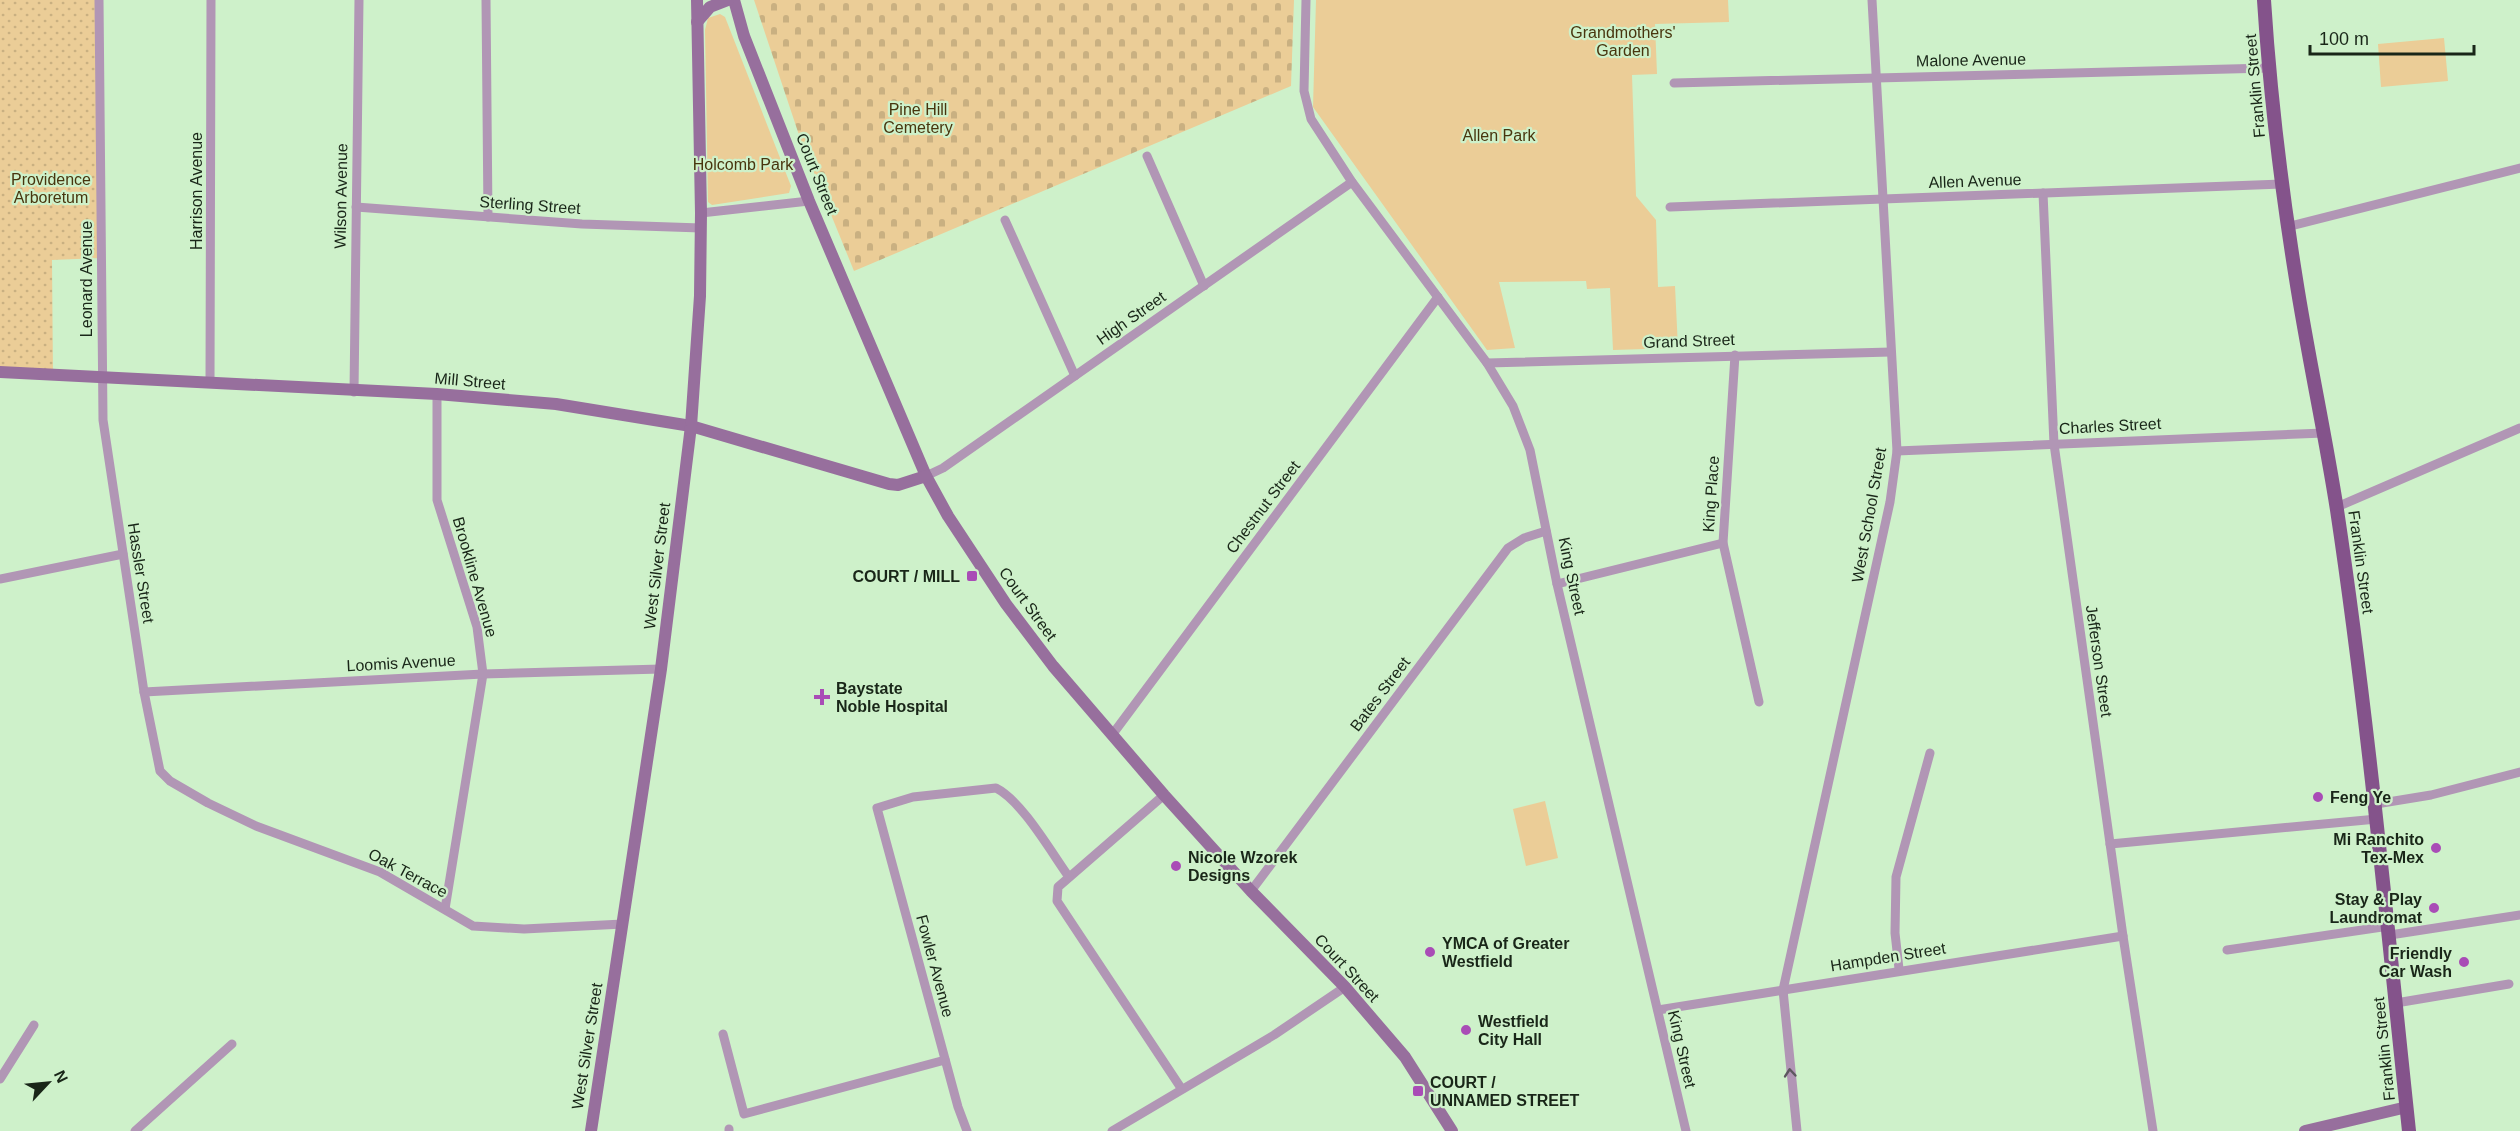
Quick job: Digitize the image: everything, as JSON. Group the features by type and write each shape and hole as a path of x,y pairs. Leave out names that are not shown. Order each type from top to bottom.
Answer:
{"main road":[{"name":"West Silver Street","path":"591,1131 661,669 691,426 700,296 701,228 697,0"},
{"path":"697,23 710,7 728,0"},
{"name":"Court Street","path":"734,0 744,36 809,201 926,476 948,516 1011,611 1112,735 1251,891 1345,987 1405,1057 1452,1131"},
{"name":"Franklin Street","path":"2265,0 2269,68 2282,184 2337,507 2378,819 2409,1131"},
{"name":"Mill Street","path":"0,372 354,392 437,394 556,404 691,426 890,484 898,485 926,476"},
{"path":"2305,1131 2407,1107"}],"street":[{"name":"Leonard Avenue","path":"99,0 102,378"},
{"name":"Harrison Avenue","path":"210,383 211,0"},
{"name":"Wilson Avenue","path":"354,392 359,0"},
{"path":"486,0 488,217"},
{"name":"King Street","path":"1306,0 1304,83 1311,119 1353,182 1487,363 1513,406 1530,450 1557,584 1686,1131"},
{"name":"West School Street","path":"1797,1131 1783,990 1890,502 1898,451 1872,0"},
{"name":"Malone Avenue","path":"1674,83 2269,68"},
{"path":"1147,156 1204,286"},
{"path":"2288,226 2520,168"},
{"name":"High Street","path":"926,476 943,468 1353,182"},
{"name":"Allen Avenue","path":"1670,207 2282,184"},
{"name":"Jefferson Street","path":"2043,193 2054,444 2123,936 2153,1131"},
{"path":"701,213 809,201"},
{"name":"Sterling Street","path":"356,207 582,224 701,228"},
{"path":"1005,220 1075,376"},
{"name":"Chestnut Street","path":"1112,735 1438,297"},
{"name":"Grand Street","path":"1487,363 1891,352"},
{"name":"King Place","path":"1735,355 1723,543 1760,702"},
{"name":"Hassler Street","path":"102,378 103,420 144,692 160,771"},
{"name":"Brookline Avenue","path":"437,394 437,500 477,627 483,674 445,909"},
{"path":"2337,507 2520,428"},
{"name":"Charles Street","path":"1898,451 2324,433"},
{"name":"Bates Street","path":"1251,891 1508,548 1524,538 1546,531"},
{"path":"1557,584 1723,543"},
{"path":"0,579 123,554"},
{"name":"Loomis Avenue","path":"144,692 483,674 661,669"},
{"path":"1899,969 1894,933 1896,877 1930,753"},
{"name":"Oak Terrace","path":"160,771 170,781 208,803 256,826 380,872 473,926 524,929 623,924"},
{"path":"2376,804 2431,795 2520,772"},
{"name":"Fowler Avenue","path":"967,1131 945,1060 877,808 913,797 949,792 986,788 1004,792 1069,877"},
{"path":"1164,795 1058,887 1057,901 1181,1088"},
{"path":"2110,844 2378,819"},
{"path":"2228,950 2520,915"},
{"name":"Hampden Street","path":"1658,1010 1899,969 2123,936"},
{"path":"2396,1003 2509,984"},
{"path":"1112,1131 1181,1088 1274,1035 1345,987"},
{"path":"0,1079 34,1025"},
{"path":"723,1034 744,1114 945,1060"},
{"path":"135,1131 232,1044"}],"green space":[{"name":"Providence Arboretum","path":"0,0 99,0 101,258 52,260 53,376 0,372"},
{"name":"Pine Hill Cemetery","path":"754,0 1294,0 1291,86 854,271 801,141"},
{"name":"Allen Park","path":"1316,0 1728,0 1729,22 1655,24 1657,74 1632,75 1636,196 1656,220 1658,287 1675,286 1678,348 1613,350 1610,288 1587,289 1586,281 1499,282 1515,348 1487,350 1313,107"},
{"name":"Holcomb Park","path":"720,14 725,17 791,186 789,193 712,205 708,202 705,30 708,18"},
{"path":"2444,38 2448,81 2381,87 2378,44"},
{"path":"1545,801 1558,858 1526,866 1513,809"}],"place":[{"name":"COURT / MILL","path":"972,576"},
{"name":"Baystate Noble Hospital","path":"822,697"},
{"name":"Feng Ye","path":"2318,797"},
{"name":"Mi Ranchito Tex-Mex","path":"2436,848"},
{"name":"Nicole Wzorek Designs","path":"1176,866"},
{"name":"Stay & Play Laundromat","path":"2434,908"},
{"name":"YMCA of Greater Westfield","path":"1430,952"},
{"name":"Friendly Car Wash","path":"2464,962"},
{"name":"Westfield City Hall","path":"1466,1030"},
{"name":"COURT / UNNAMED STREET","path":"1418,1091"}],"park label":[{"name":"Grandmothers' Garden","path":"1623,41"}]}
